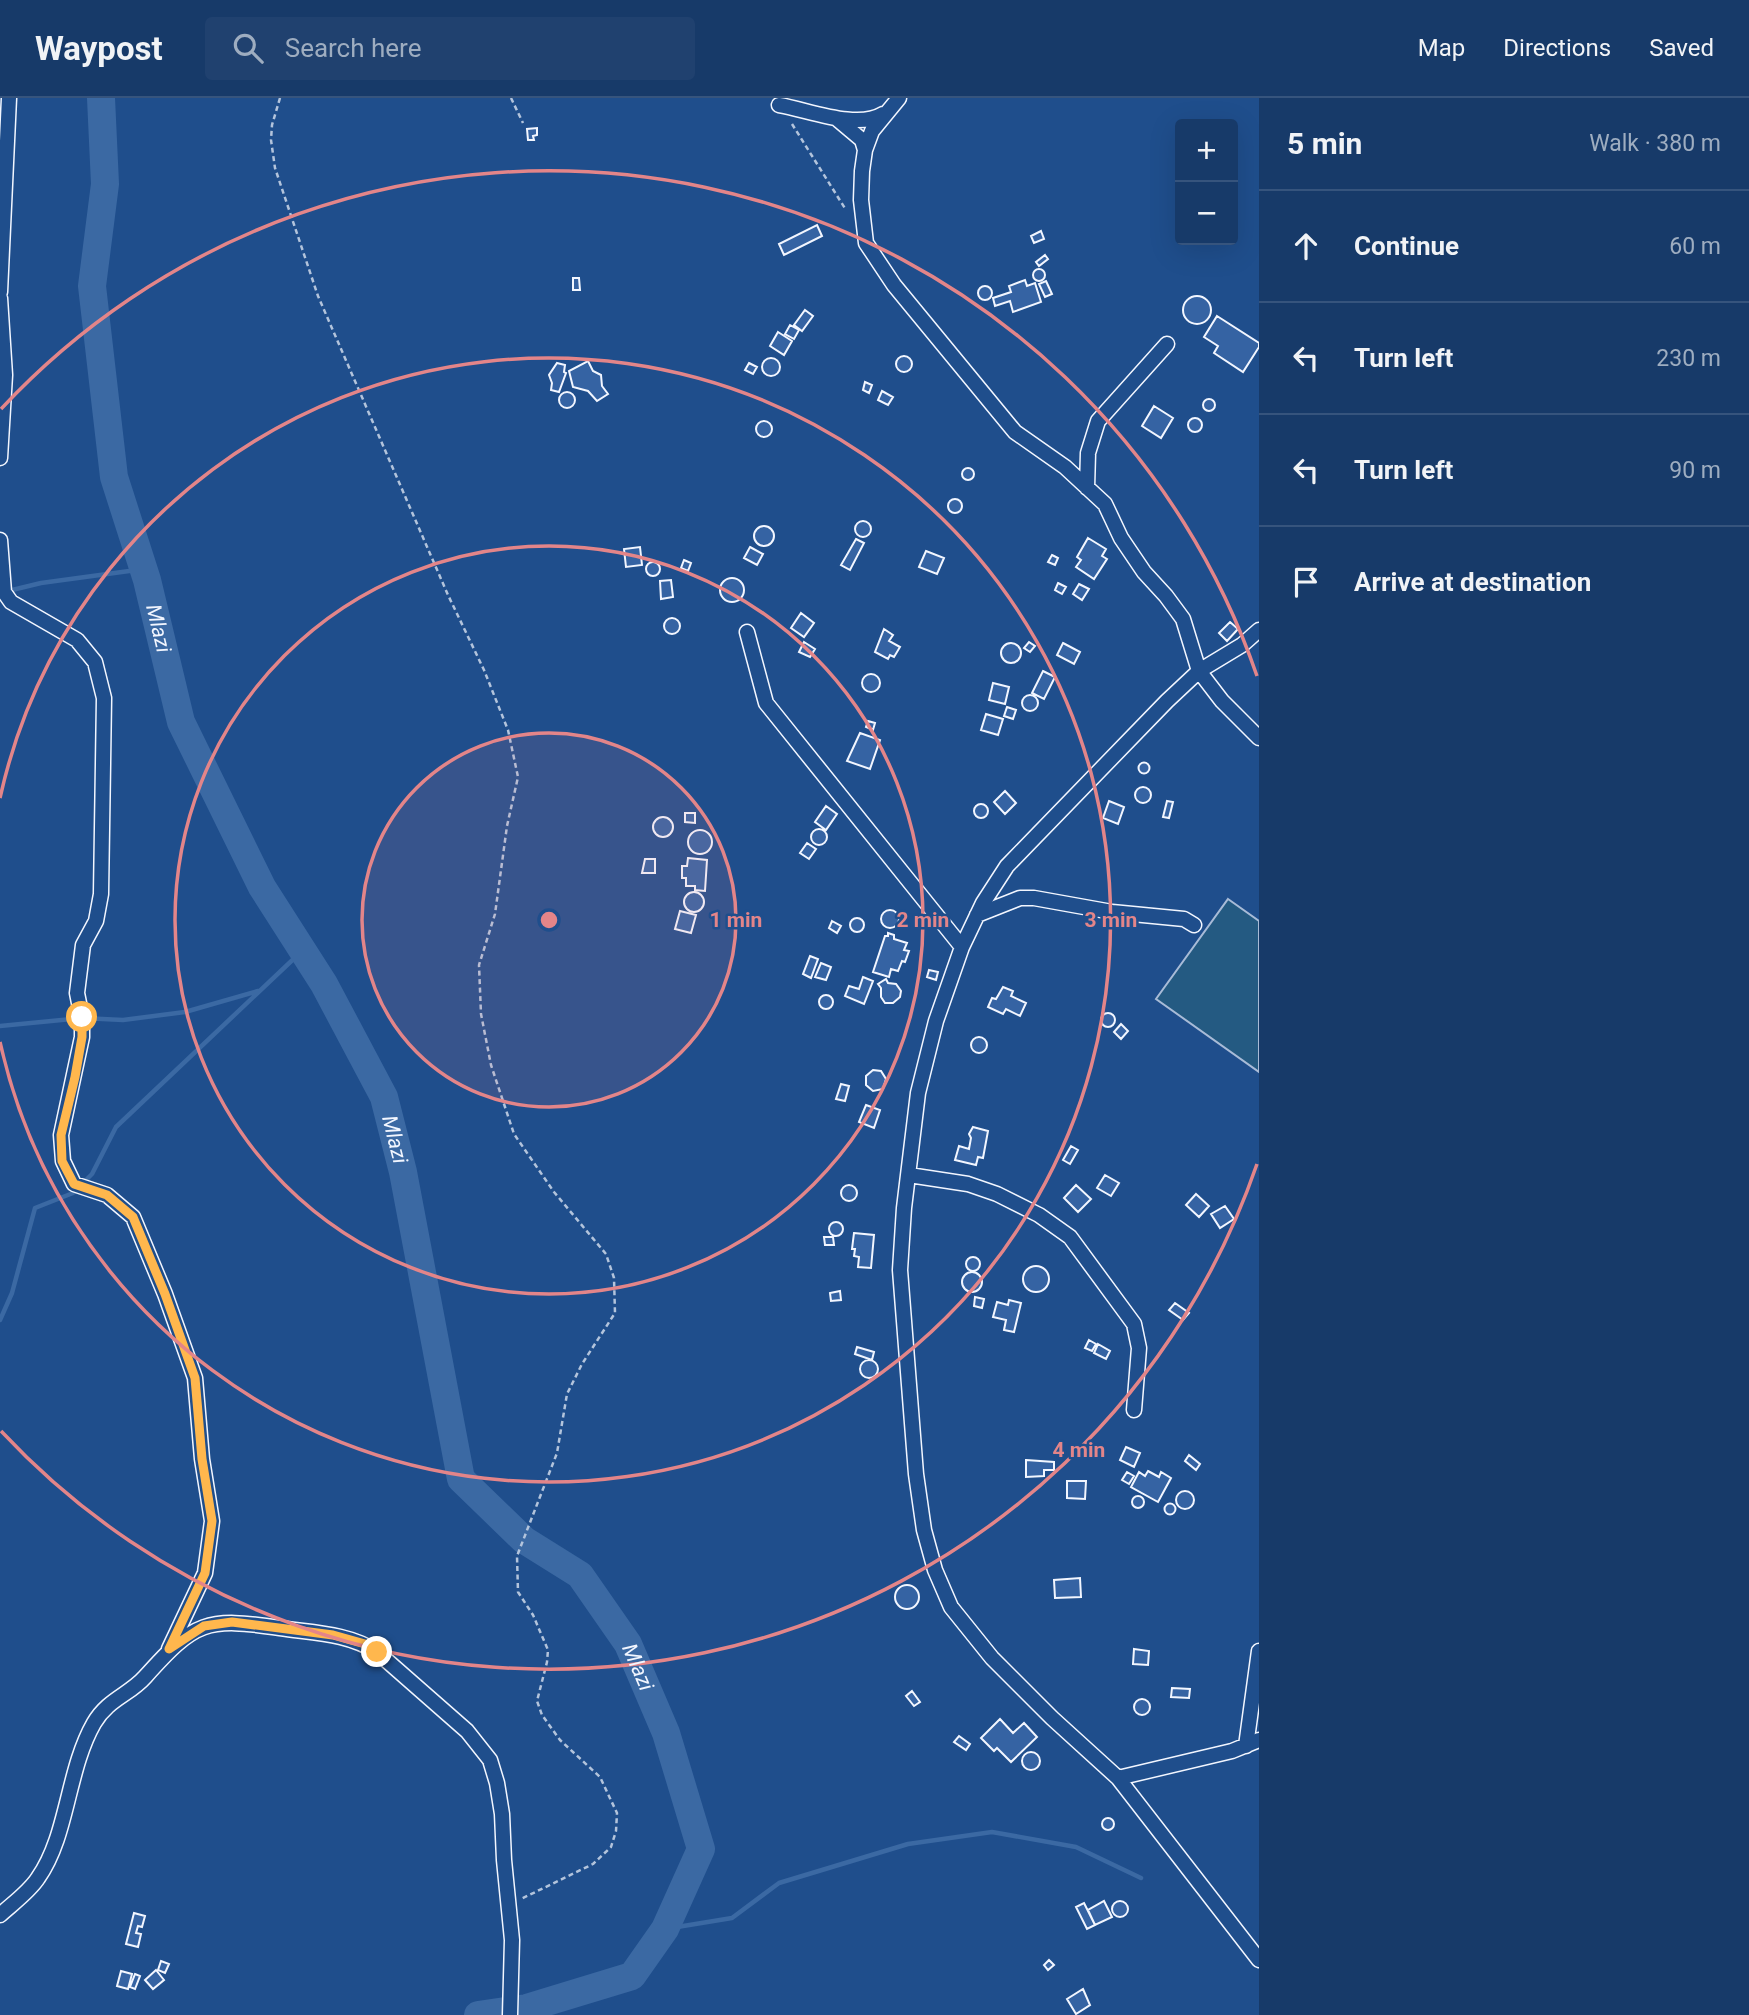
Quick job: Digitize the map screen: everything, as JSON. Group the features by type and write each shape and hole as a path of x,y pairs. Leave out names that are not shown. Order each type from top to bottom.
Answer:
{"street":[{"path":"0,292 9,98"},
{"path":"899,98 872,131 865,150 861,200 866,243 894,285 1016,432 1065,467 1105,504 1121,538 1144,572 1177,609 1189,634 1199,671 1223,701 1259,738"},
{"path":"779,105 837,119 872,120 887,111"},
{"path":"837,119 862,140 865,150"},
{"path":"0,298 5,375 0,458"},
{"path":"1087,488 1088,453 1098,421 1167,344"},
{"path":"0,540 4,592 10,602 77,640 95,662 104,698 101,894 96,921 83,945 77,993 82,1017 82,1037 61,1135 62,1161 74,1184 107,1195 133,1217 165,1294 195,1378 202,1459 212,1521 205,1573 169,1649 142,1681 112,1700 95,1720 81,1749 50,1857 37,1880 0,1915"},
{"path":"1259,630 1242,645 1199,671 1122,746 1007,866 977,915 962,947 936,1021 918,1093 901,1242 900,1293 916,1474 924,1530 935,1570 951,1607 992,1658 1118,1778 1259,1960"},
{"path":"747,632 766,703 781,724 800,741 962,947"},
{"path":"977,915 1020,898 1034,898 1112,912 1184,919 1194,925"},
{"path":"909,1175 968,1184 997,1194 1039,1215 1070,1237 1134,1324 1139,1348 1134,1410"},
{"path":"169,1649 204,1626 232,1622 333,1635 365,1644 377,1652 467,1731 490,1760 502,1814 512,1940 510,2015"},
{"path":"1118,1778 1253,1743 1259,1651"}],"path":[{"path":"280,98 272,125 275,169 301,250 318,296 448,595 484,670 508,730 514,753 518,777 506,826 495,914 479,965 481,1014 491,1065 514,1134 554,1192 606,1254 614,1278 615,1313 582,1364 567,1394 557,1453 517,1556 518,1592 533,1615 548,1650 537,1701 541,1715 560,1740 600,1777 617,1813 616,1831 611,1847 593,1864 537,1893 508,1903"},
{"path":"511,98 523,123"},
{"path":"779,105 805,141 852,220"}],"shaded area":[{"path":"1228,899 1259,921 1259,1072 1156,999"}],"building":[{"path":"537,128 534,140 528,140 527,129"},
{"path":"817,225 822,236 784,255 779,244"},
{"path":"1041,231 1044,239 1034,243 1031,236"},
{"path":"1045,255 1048,259 1039,266 1036,262"},
{"path":"1034,270 1044,270 1044,280 1034,280"},
{"path":"573,278 579,278 580,290 573,290"},
{"path":"1025,280 1027,286 1035,283 1041,302 1013,312 1010,301 995,306 993,298 1011,292 1009,286"},
{"path":"1046,281 1052,294 1045,297 1039,284"},
{"path":"982,286 988,286 992,293 988,300 982,300 978,296 978,290"},
{"path":"1197,296 1207,300 1211,310 1207,320 1197,324 1187,320 1183,310 1187,300"},
{"path":"805,310 813,316 802,331 794,325"},
{"path":"1217,316 1259,343 1243,372 1214,353 1218,346 1204,337"},
{"path":"790,325 799,330 794,339 785,334"},
{"path":"778,332 792,341 784,355 770,346"},
{"path":"904,356 912,364 904,372 896,364"},
{"path":"771,358 777,361 780,367 777,373 771,376 765,373 762,367 765,361"},
{"path":"588,361 593,371 601,375 602,386 608,394 597,401 588,391 573,387 569,371"},
{"path":"557,363 565,365 566,373 559,392 551,390 549,375"},
{"path":"749,363 757,367 753,374 745,370"},
{"path":"865,382 872,385 869,393 863,390"},
{"path":"882,391 893,397 888,405 878,400"},
{"path":"567,392 575,400 567,408 559,400"},
{"path":"1209,399 1215,405 1209,411 1203,405"},
{"path":"1154,406 1173,418 1161,438 1142,426"},
{"path":"1192,418 1198,418 1202,425 1198,432 1192,432 1188,428 1188,422"},
{"path":"761,421 767,421 772,429 770,435 761,437 756,432 756,426"},
{"path":"968,468 974,474 968,480 962,474"},
{"path":"955,499 960,501 960,511 955,513 950,511 948,506 950,501"},
{"path":"863,521 871,529 863,537 855,529"},
{"path":"760,526 768,526 774,536 768,546 760,546 754,540 754,532"},
{"path":"1088,538 1106,549 1102,556 1107,559 1094,579 1076,567 1081,560 1077,557"},
{"path":"856,539 864,543 850,570 841,565"},
{"path":"640,547 642,565 626,567 624,549"},
{"path":"750,547 763,554 757,565 744,558"},
{"path":"926,551 944,558 937,574 919,567"},
{"path":"1052,555 1058,558 1055,565 1048,562"},
{"path":"684,560 691,563 688,571 681,568"},
{"path":"650,562 656,562 660,569 656,576 650,576 646,572 646,566"},
{"path":"732,578 743,585 744,590 737,601 732,602 721,595 720,590 727,579"},
{"path":"671,580 673,597 661,599 660,581"},
{"path":"1058,583 1066,587 1062,594 1055,590"},
{"path":"1079,584 1089,589 1082,600 1073,594"},
{"path":"801,613 814,623 804,637 791,628"},
{"path":"672,618 680,626 672,634 664,626"},
{"path":"1230,622 1238,629 1227,641 1219,633"},
{"path":"884,629 893,635 889,641 900,647 894,657 890,655 888,659 875,652"},
{"path":"804,642 815,649 810,657 799,652"},
{"path":"1029,642 1035,646 1030,652 1024,648"},
{"path":"1007,643 1015,643 1021,653 1015,663 1007,663 1001,657 1001,649"},
{"path":"1063,643 1080,652 1074,664 1057,655"},
{"path":"1043,671 1055,677 1044,699 1032,693"},
{"path":"871,674 877,677 880,683 877,689 871,692 865,689 862,683 865,677"},
{"path":"993,683 1009,687 1005,704 989,700"},
{"path":"1030,695 1038,703 1030,711 1022,703"},
{"path":"1007,707 1016,710 1013,719 1004,716"},
{"path":"986,714 1003,719 998,735 981,730"},
{"path":"868,721 875,723 873,730 866,727"},
{"path":"860,733 880,740 870,769 847,761"},
{"path":"1144,763 1148,764 1148,772 1144,773 1140,772 1139,768 1140,764"},
{"path":"1143,787 1149,789 1149,801 1143,803 1137,801 1135,795 1137,789"},
{"path":"1005,791 1016,803 1005,814 994,802"},
{"path":"1109,801 1124,807 1118,824 1103,818"},
{"path":"1167,801 1173,802 1169,818 1163,817"},
{"path":"978,804 984,804 988,811 984,818 978,818 974,814 974,808"},
{"path":"826,806 837,814 826,830 815,822"},
{"path":"685,813 695,813 695,823 685,822"},
{"path":"663,817 670,820 673,827 670,834 663,837 656,834 653,827 656,820"},
{"path":"816,829 822,829 827,837 825,843 816,845 811,840 811,834"},
{"path":"700,830 709,833 712,842 709,851 700,854 691,851 688,842 691,833"},
{"path":"807,843 816,849 809,859 800,853"},
{"path":"688,858 707,860 705,891 695,890 695,886 686,886 686,878 682,878 682,866 687,866"},
{"path":"645,859 655,859 655,873 642,873"},
{"path":"694,892 701,895 704,902 701,909 694,912 687,909 684,902 687,895"},
{"path":"886,910 894,910 899,919 897,926 886,928 881,923 881,915"},
{"path":"680,911 696,915 691,933 675,929"},
{"path":"857,918 862,920 862,930 857,932 852,930 850,925 852,920"},
{"path":"832,921 841,926 837,933 829,928"},
{"path":"888,933 894,935 894,939 907,943 904,950 909,951 905,962 902,961 898,971 891,969 889,977 873,972"},
{"path":"810,956 818,959 811,978 803,974"},
{"path":"821,963 831,967 826,980 815,977"},
{"path":"929,970 938,972 936,980 927,977"},
{"path":"863,977 873,981 864,1004 845,996 849,986 859,989"},
{"path":"886,979 888,983 896,984 901,991 900,997 893,1003 885,1003 881,997 878,984"},
{"path":"1003,987 1013,991 1011,996 1026,1003 1020,1016 1006,1009 1003,1014 988,1007 992,998 996,999"},
{"path":"826,995 831,997 831,1007 826,1009 821,1007 819,1002 821,997"},
{"path":"1108,1013 1113,1015 1113,1025 1108,1027 1103,1025 1101,1020 1103,1015"},
{"path":"1121,1024 1128,1031 1121,1039 1114,1032"},
{"path":"979,1037 985,1039 985,1051 979,1053 973,1051 971,1045 973,1039"},
{"path":"873,1070 881,1071 886,1079 883,1089 873,1091 866,1085 866,1076"},
{"path":"841,1084 849,1086 845,1101 836,1099"},
{"path":"866,1105 880,1110 874,1128 859,1122"},
{"path":"973,1127 988,1131 983,1158 978,1157 976,1165 955,1160 959,1146 969,1149 969,1134"},
{"path":"1071,1146 1078,1150 1070,1164 1063,1160"},
{"path":"1105,1175 1119,1183 1111,1196 1097,1188"},
{"path":"849,1185 857,1193 849,1201 841,1193"},
{"path":"1076,1185 1091,1199 1078,1212 1064,1198"},
{"path":"1196,1194 1209,1206 1199,1217 1186,1205"},
{"path":"1225,1206 1234,1219 1220,1228 1211,1214"},
{"path":"836,1222 841,1224 841,1234 836,1236 831,1234 829,1229 831,1224"},
{"path":"854,1233 874,1235 871,1268 858,1267 859,1257 854,1256 855,1249 852,1249"},
{"path":"824,1237 833,1237 834,1245 825,1245"},
{"path":"973,1257 978,1259 978,1269 973,1271 968,1269 966,1264 968,1259"},
{"path":"1036,1266 1045,1270 1049,1279 1045,1288 1036,1292 1027,1288 1023,1279 1027,1270"},
{"path":"972,1272 979,1275 982,1282 979,1289 972,1292 965,1289 962,1282 965,1275"},
{"path":"840,1291 841,1300 831,1301 830,1293"},
{"path":"975,1297 984,1299 982,1308 974,1306"},
{"path":"1009,1300 1021,1303 1014,1332 1004,1330 1006,1320 993,1317 997,1302 1008,1305"},
{"path":"1175,1303 1189,1313 1183,1320 1169,1310"},
{"path":"1089,1340 1096,1344 1092,1351 1085,1348"},
{"path":"1098,1344 1110,1351 1106,1359 1094,1353"},
{"path":"857,1347 874,1352 872,1360 855,1354"},
{"path":"869,1360 875,1363 878,1369 875,1375 869,1378 863,1375 860,1369 863,1363"},
{"path":"1126,1447 1140,1453 1134,1467 1120,1460"},
{"path":"1189,1455 1200,1464 1196,1470 1185,1461"},
{"path":"1026,1460 1054,1462 1054,1470 1044,1470 1044,1476 1026,1477"},
{"path":"1148,1471 1159,1477 1161,1472 1171,1478 1158,1502 1131,1487 1139,1472 1145,1476"},
{"path":"1127,1472 1134,1476 1129,1484 1122,1480"},
{"path":"1067,1481 1086,1481 1085,1499 1067,1498"},
{"path":"1185,1491 1191,1494 1194,1500 1191,1506 1185,1509 1179,1506 1176,1500 1179,1494"},
{"path":"1138,1496 1144,1502 1138,1508 1132,1502"},
{"path":"1170,1503 1176,1509 1170,1515 1164,1509"},
{"path":"1080,1578 1081,1597 1055,1598 1054,1580"},
{"path":"907,1585 916,1588 919,1597 916,1606 907,1609 898,1606 895,1597 898,1588"},
{"path":"1134,1649 1149,1651 1148,1665 1133,1664"},
{"path":"1172,1688 1190,1689 1189,1698 1171,1697"},
{"path":"912,1691 920,1702 914,1706 906,1696"},
{"path":"1142,1699 1150,1707 1142,1715 1134,1707"},
{"path":"1000,1719 1013,1733 1024,1723 1037,1737 1011,1762 997,1748 994,1751 981,1738"},
{"path":"959,1736 970,1744 966,1750 954,1742"},
{"path":"1027,1752 1035,1752 1040,1761 1038,1768 1027,1770 1022,1765 1022,1757"},
{"path":"1108,1818 1114,1824 1108,1830 1102,1824"},
{"path":"1104,1901 1112,1917 1095,1925 1088,1910"},
{"path":"1120,1901 1126,1903 1126,1915 1120,1917 1114,1915 1112,1909 1114,1903"},
{"path":"1084,1903 1095,1925 1087,1929 1076,1907"},
{"path":"134,1913 145,1916 142,1927 138,1926 136,1933 141,1934 138,1947 126,1944"},
{"path":"1049,1960 1054,1965 1048,1970 1044,1965"},
{"path":"161,1961 169,1964 165,1973 158,1970"},
{"path":"156,1970 164,1980 153,1989 145,1980"},
{"path":"121,1971 132,1974 128,1989 117,1986"},
{"path":"135,1974 140,1976 135,1989 130,1987"},
{"path":"1083,1989 1090,2005 1076,2014 1067,1999"}],"waterway":[{"name":"Mlazi","path":"101,98 105,184 92,286 114,477 147,580 181,722 262,887 324,984 384,1097 403,1172 461,1479 524,1540 580,1575 628,1644 666,1733 701,1849 665,1929 632,1976 527,2008 478,2015"},
{"path":"8,591 41,583 144,569"},
{"path":"0,1320 12,1293 35,1208 73,1193 92,1174 116,1127 303,950"},
{"path":"0,1026 82,1018 123,1020 185,1012 258,991"},
{"path":"665,1929 732,1918 779,1883 908,1844 992,1832 1076,1847 1141,1878"},
{"name":"Mlazi","path":"527,2008 528,2015"}],"route":[{"path":"82,1017 82,1037 75,1077 61,1135 62,1161 74,1184 107,1195 133,1217 165,1294 195,1378 202,1459 212,1521 205,1573 169,1649 204,1626 232,1622 333,1635 365,1644 377,1652"}]}
